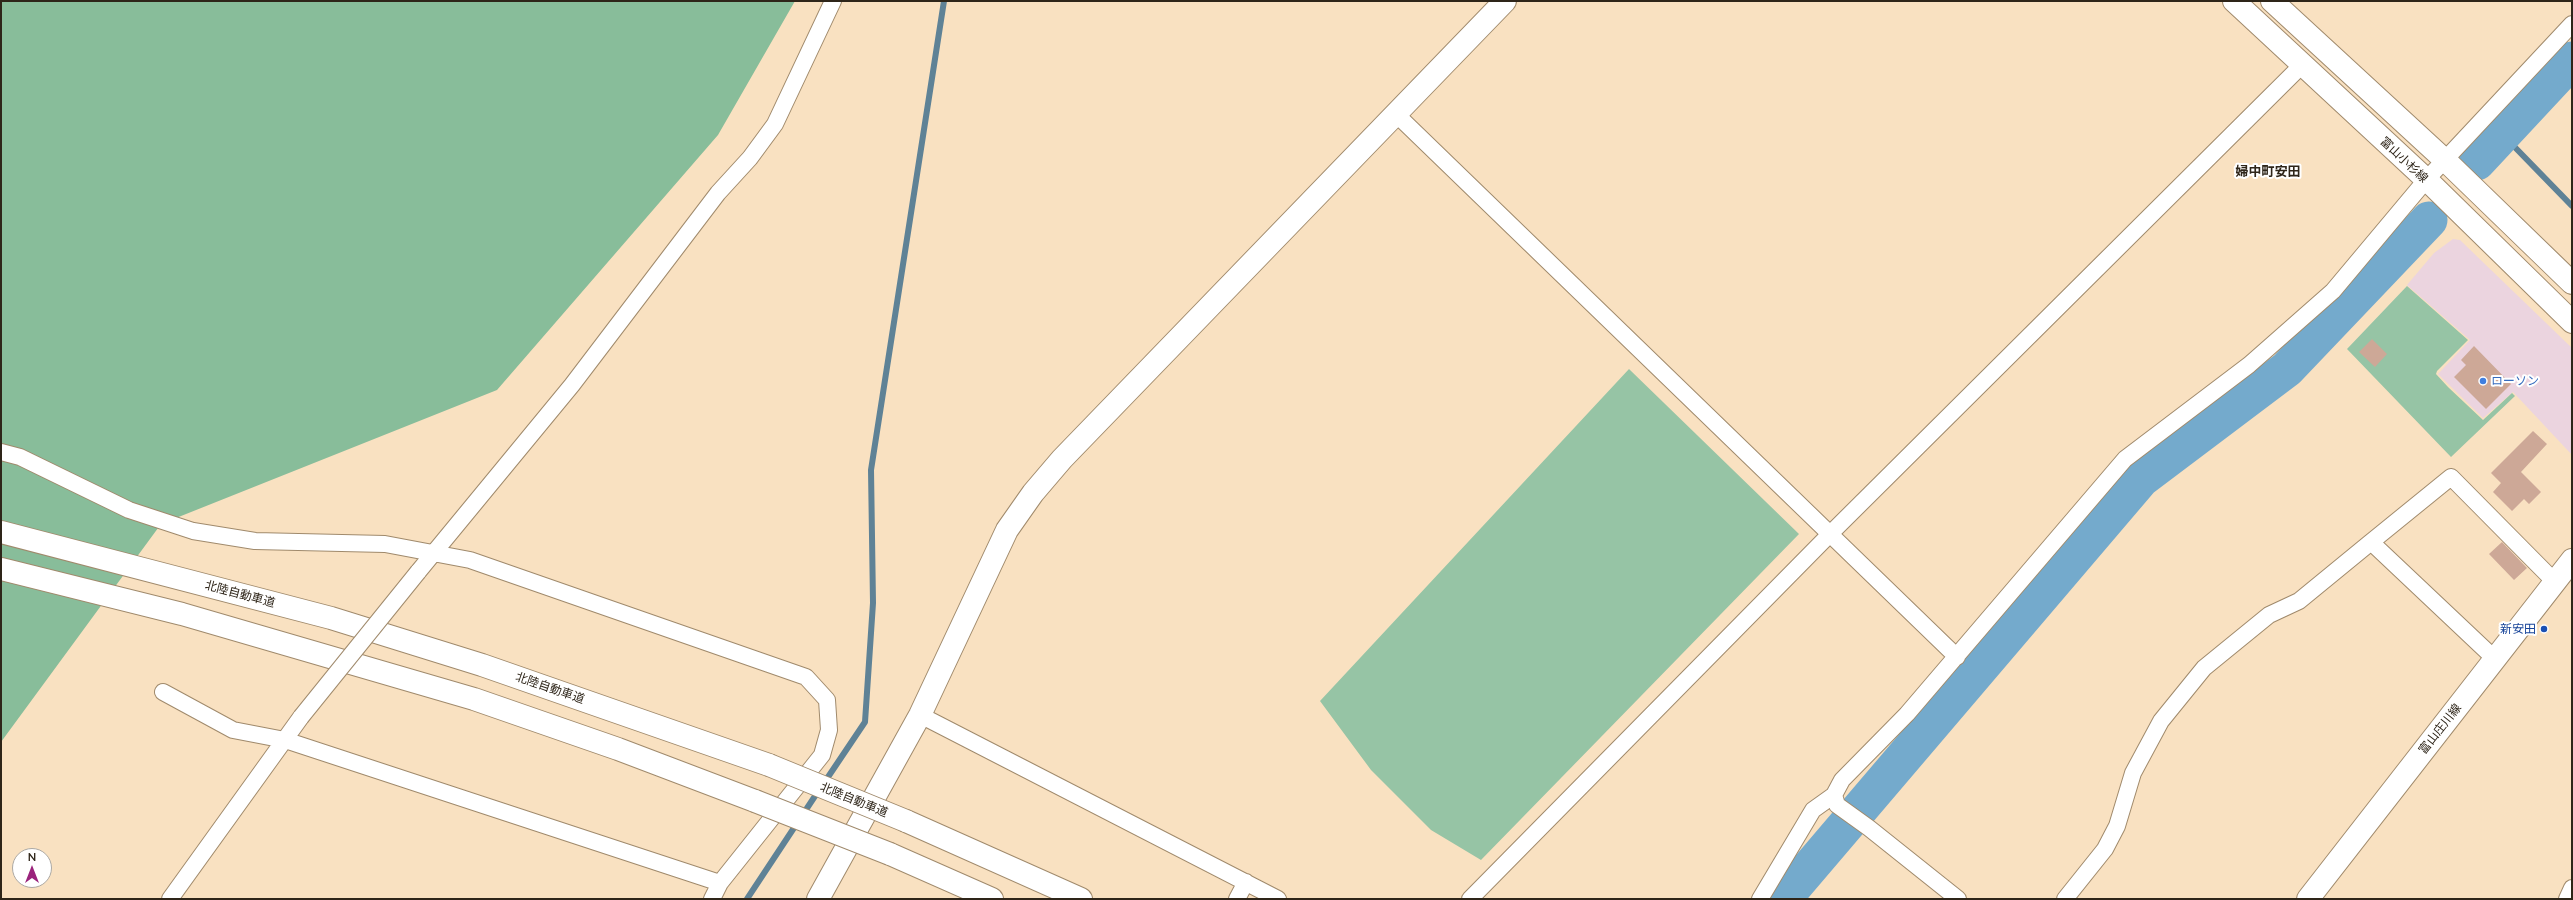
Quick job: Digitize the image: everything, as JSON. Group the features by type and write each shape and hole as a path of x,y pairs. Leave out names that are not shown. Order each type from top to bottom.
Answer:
{"main road":[{"path":"818,899 920,715 1007,530 1033,493 1062,459 1505,1"},
{"name":"富山小杉線","path":"2234,1 2426,180 2572,322"},
{"path":"2272,1 2444,160 2572,283"},
{"name":"北陸自動車道","path":"1,532 331,618 489,667 769,765 906,821 1081,899"},
{"name":"富山庄川線","path":"2308,899 2572,560"},
{"path":"1,569 189,616 474,699 618,749 755,801 890,854 992,899"}],"street":[{"path":"170,899 301,717 433,553 572,386 718,194 750,158 775,124 833,1"},
{"path":"1760,899 1813,810 1836,800 1842,780 1907,714 2125,459 2250,366 2332,291 2426,180 2572,24"},
{"path":"1470,899 1830,534 2302,65"},
{"path":"1396,114 1957,657"},
{"path":"1,452 20,457 129,510 193,531 255,541 386,544 470,560 806,677 827,700 830,730 822,755 720,883 712,899"},
{"path":"2065,899 2105,849 2117,826 2133,773 2162,721 2204,668 2269,615 2300,601 2451,477 2555,582"},
{"path":"2371,542 2495,659"},
{"path":"163,692 233,730 285,740 720,883"},
{"path":"920,715 1278,899"},
{"path":"1836,800 1958,899"},
{"path":"1237,899 1246,882"},
{"path":"2567,899 2572,888"}],"shaded area":[{"path":"2453,239 2460,240 2572,348 2572,455 2513,392 2483,418 2438,374 2470,340 2407,285 2434,253"}],"green space":[{"path":"1,1 795,1 718,135 497,390 161,524 1,742"},
{"path":"2407,286 2468,340 2437,371 2436,374 2448,387 2483,420 2512,393 2515,396 2451,457 2347,349"},
{"path":"1629,369 1799,534 1481,860 1431,830 1371,770 1320,701"}],"building":[{"path":"2372,339 2387,354 2375,367 2359,352"},
{"name":"ローソン","path":"2474,346 2511,384 2486,409 2454,377 2466,365 2461,360"},
{"path":"2533,431 2547,444 2521,472 2541,492 2529,504 2524,499 2512,511 2493,492 2501,483 2491,473"},
{"path":"2502,542 2527,568 2514,580 2489,554"}],"waterway":[{"path":"824,783 865,722 873,603 871,470 944,1"},
{"path":"2477,162 2572,60"},
{"path":"2502,134 2572,206"},
{"path":"1783,899 2141,479 2287,369 2429,220"},
{"path":"747,899 819,790"}],"place":[{"name":"ローソン","path":"2483,381"},
{"name":"新安田","path":"2544,629"}],"district":[{"name":"婦中町安田","path":"2268,172"}]}
